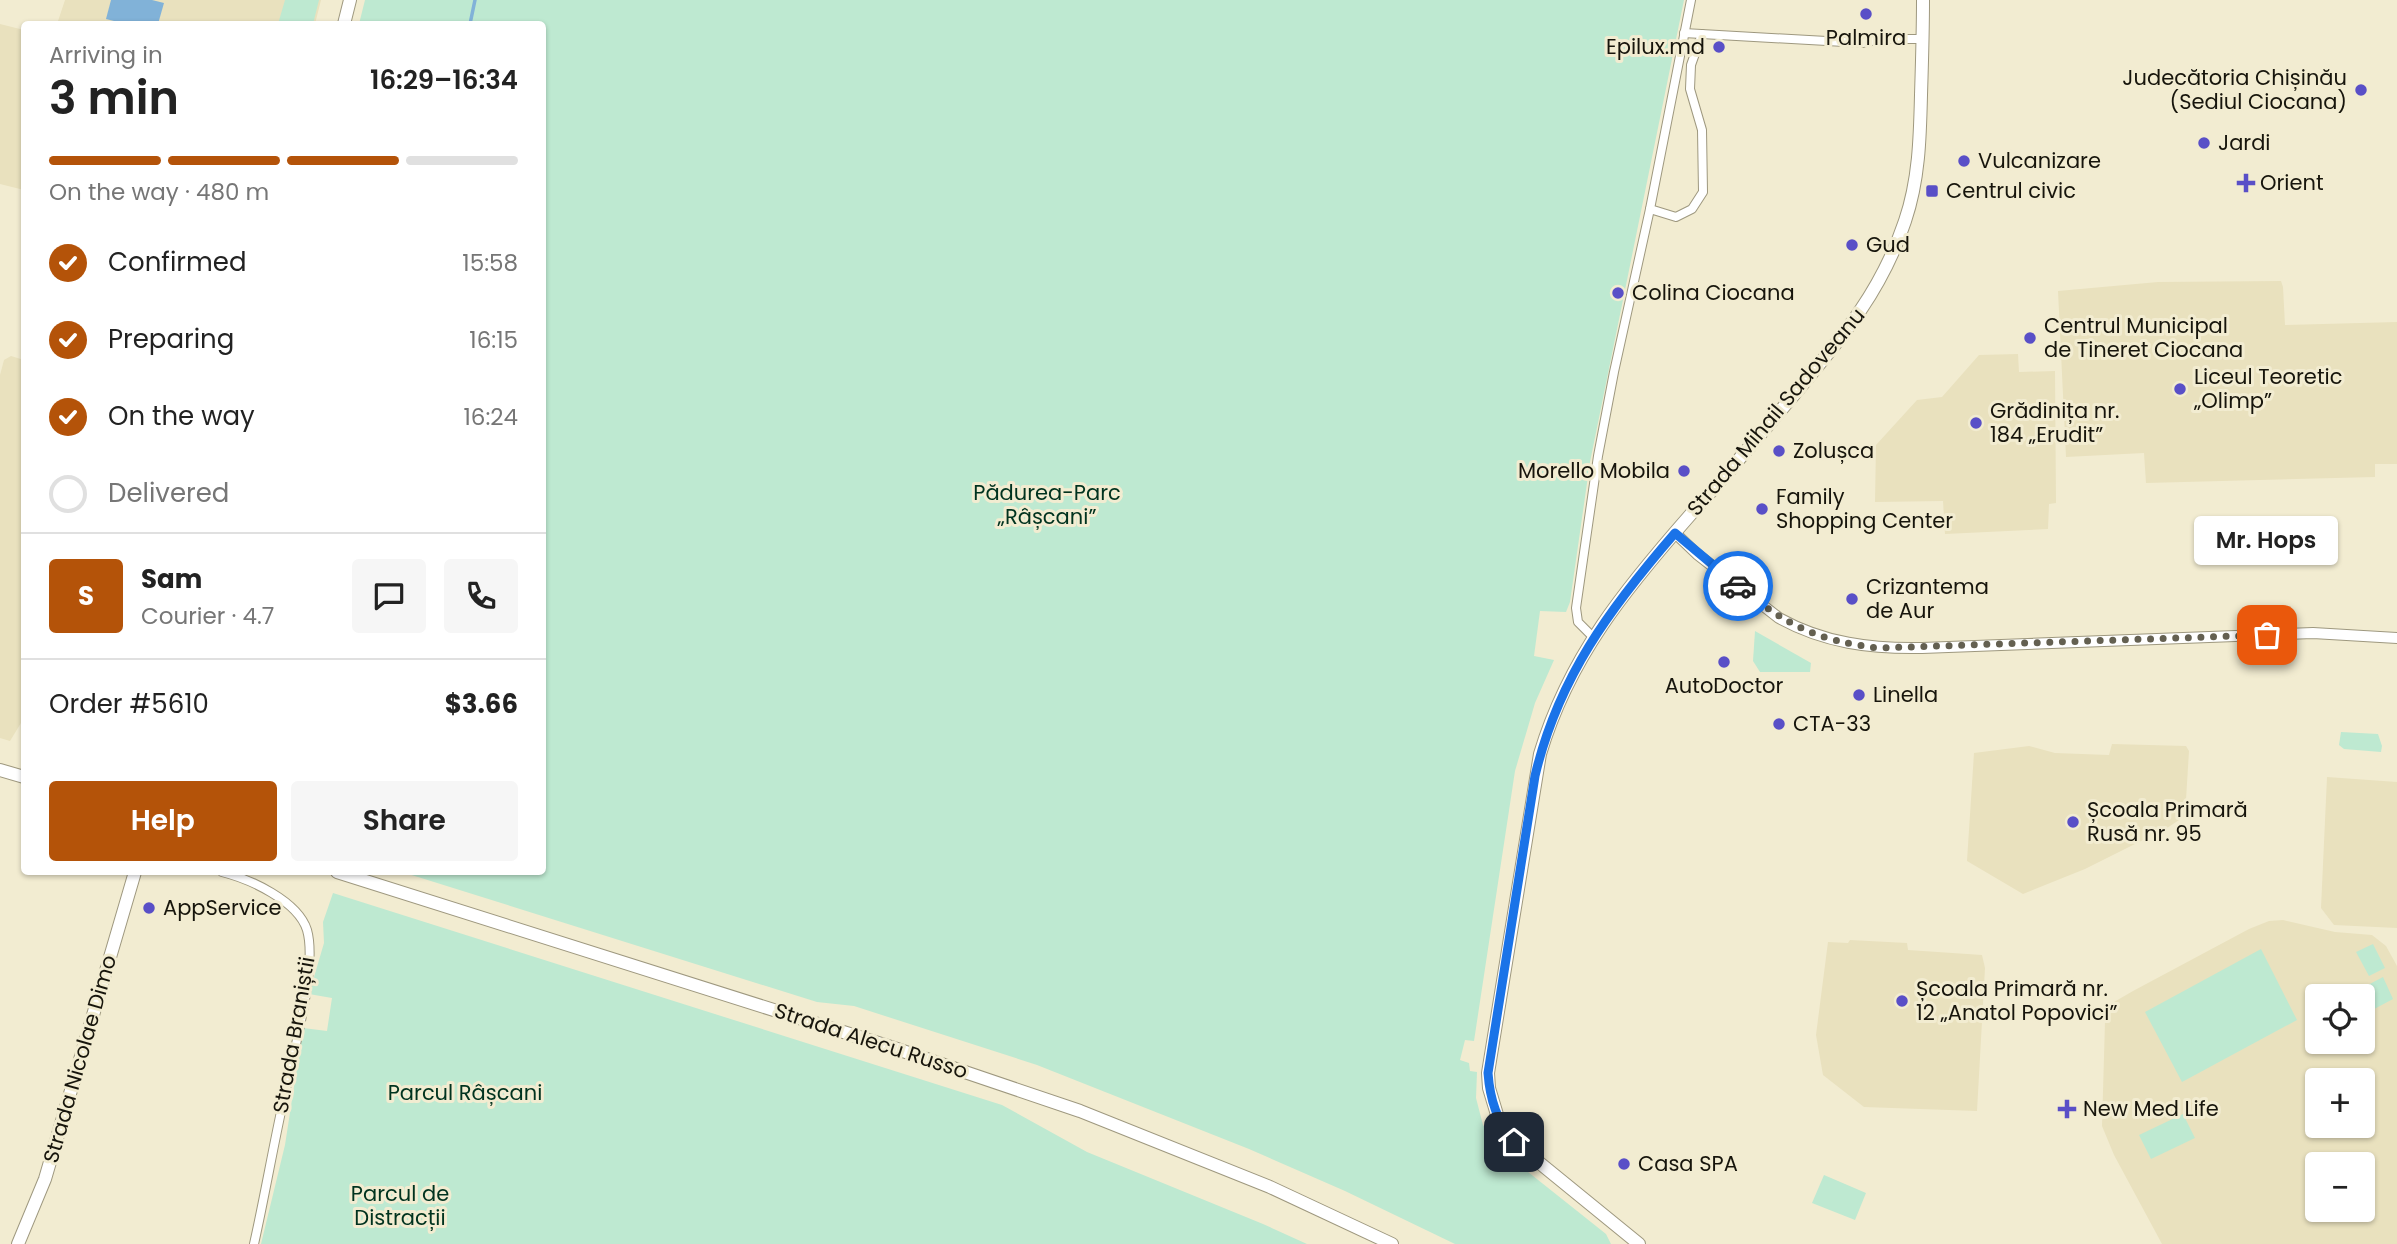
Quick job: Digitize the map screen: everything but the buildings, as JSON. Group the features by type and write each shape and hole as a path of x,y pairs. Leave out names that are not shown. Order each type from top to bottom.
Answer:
{"main road":[{"path":"345,21 350,0"},
{"name":"Strada Mihail Sadoveanu","path":"1639,1244 1514,1142 1498,1118 1489,1088 1488,1073 1540,754 1556,707 1593,637 1632,583 1841,340 1879,282 1899,239 1916,180 1923,0"},
{"path":"0,770 21,776"},
{"name":"Strada Nicolae Dimo","path":"18,1244 37,1201 53,1153 134,875"},
{"name":"Strada Alecu Russo","path":"346,875 894,1048 1080,1111 1270,1187 1392,1244"}],"street":[{"path":"1593,637 1578,622 1576,608 1598,456 1691,0"},
{"path":"1684,33 1862,43 1880,39 1923,40"},
{"path":"1650,209 1676,217 1692,209 1703,192 1702,130 1690,89 1691,65 1702,34"},
{"path":"1675,533 1697,554 1779,618 1813,634 1862,646 1922,648 2313,634 2397,638"},
{"name":"Strada Braniștii","path":"233,875 265,888 293,910 307,931 310,955 302,1014 254,1244"}],"shaded area":[{"path":"65,0 321,0 316,21 58,21"},
{"path":"0,24 21,29 21,189 0,184"},
{"name":"Liceul Teoretic „Olimp”","path":"2281,281 2285,325 2397,322 2397,464 2375,464 2375,477 2146,483 2144,453 2066,457 2058,291 2158,282"},
{"name":"Grădinița nr. 184 „Erudit”","path":"2018,354 2019,372 2055,371 2056,503 2049,504 2048,529 1945,534 1943,501 1875,502 1876,445 1917,400 1942,397 1979,355"},
{"path":"11,356 21,359 21,723 10,741 0,738 0,375 4,360"},
{"name":"Școala Primară Rusă nr. 95","path":"2112,744 2186,746 2189,751 2185,816 2167,828 2085,869 2023,894 1967,861 1974,753 2029,746 2055,753 2109,755"},
{"path":"2327,777 2397,782 2397,928 2334,925 2321,908"},
{"path":"2283,920 2335,932 2372,935 2386,946 2397,966 2397,1244 2162,1244 2114,1155 2102,1126 2105,1022 2114,1002 2249,929 2269,921"},
{"name":"Școala Primară nr. 12 „Anatol Popovici”","path":"1850,940 1907,943 1908,950 1982,955 1985,968 1977,1111 1864,1107 1823,1075 1816,1035 1828,942 1848,943"}],"green space":[{"path":"285,0 319,0 314,21 279,21"},
{"name":"Pădurea-Parc „Râșcani”","path":"365,0 1684,0 1590,462 1570,602 1566,612 1540,611 1534,656 1554,660 1535,703 1515,771 1474,1041 1465,1040 1460,1060 1469,1063 1470,1071 1477,1072 1476,1098 1483,1125 1499,1149 1606,1234 1611,1244 1455,1244 1249,1149 1037,1065 854,1006 817,1002 412,875 546,875 546,21 360,21"},
{"path":"1755,631 1811,663 1810,672 1760,672 1753,661"},
{"path":"2341,732 2378,734 2381,752 2344,749 2339,745"},
{"name":"Parcul Râșcani","path":"333,893 1002,1105 1087,1152 1307,1244 261,1244 285,1145 303,1028 327,1031 332,998 309,994 324,943 323,922"},
{"path":"2373,944 2385,968 2369,976 2356,952"},
{"path":"2261,949 2297,1020 2182,1082 2145,1012"},
{"path":"2383,977 2393,999 2375,1009 2375,984 2370,984"},
{"path":"2183,1114 2195,1138 2151,1159 2139,1135"},
{"path":"1824,1175 1866,1193 1855,1220 1812,1203"}],"water":[{"path":"111,0 152,0 164,3 159,21 106,19"}],"waterway":[{"path":"471,21 475,0"}],"way so far":[{"path":"1738,586 1779,618 1794,626 1829,639 1878,648 2267,635"}],"place":[{"name":"Palmira","path":"1866,14"},
{"name":"Epilux.md","path":"1719,47"},
{"name":"Judecătoria Chișinău (Sediul Ciocana)","path":"2361,90"},
{"name":"Jardi","path":"2204,143"},
{"name":"Vulcanizare","path":"1964,161"},
{"name":"Orient","path":"2246,183"},
{"name":"Centrul civic","path":"1932,191"},
{"name":"Gud","path":"1852,245"},
{"name":"Colina Ciocana","path":"1618,293"},
{"name":"Centrul Municipal de Tineret Ciocana","path":"2030,338"},
{"name":"Liceul Teoretic „Olimp”","path":"2180,389"},
{"name":"Grădinița nr. 184 „Erudit”","path":"1976,423"},
{"name":"Zolușca","path":"1779,451"},
{"name":"Morello Mobila","path":"1684,471"},
{"name":"Family Shopping Center","path":"1762,509"},
{"name":"Crizantema de Aur","path":"1852,599"},
{"name":"Mr. Hops","path":"2267,635"},
{"name":"AutoDoctor","path":"1724,662"},
{"name":"Linella","path":"1859,695"},
{"name":"CTA-33","path":"1779,724"},
{"name":"Școala Primară Rusă nr. 95","path":"2073,822"},
{"name":"AppService","path":"149,908"},
{"name":"Școala Primară nr. 12 „Anatol Popovici”","path":"1902,1001"},
{"name":"New Med Life","path":"2067,1109"},
{"name":"Casa SPA","path":"1624,1164"}],"route":[{"path":"1514,1142 1504,1129 1493,1105 1488,1073 1535,776 1556,707 1583,653 1602,624 1675,533 1738,586"}],"park label":[{"name":"Parcul de Distracții","path":"400,1206"}]}
